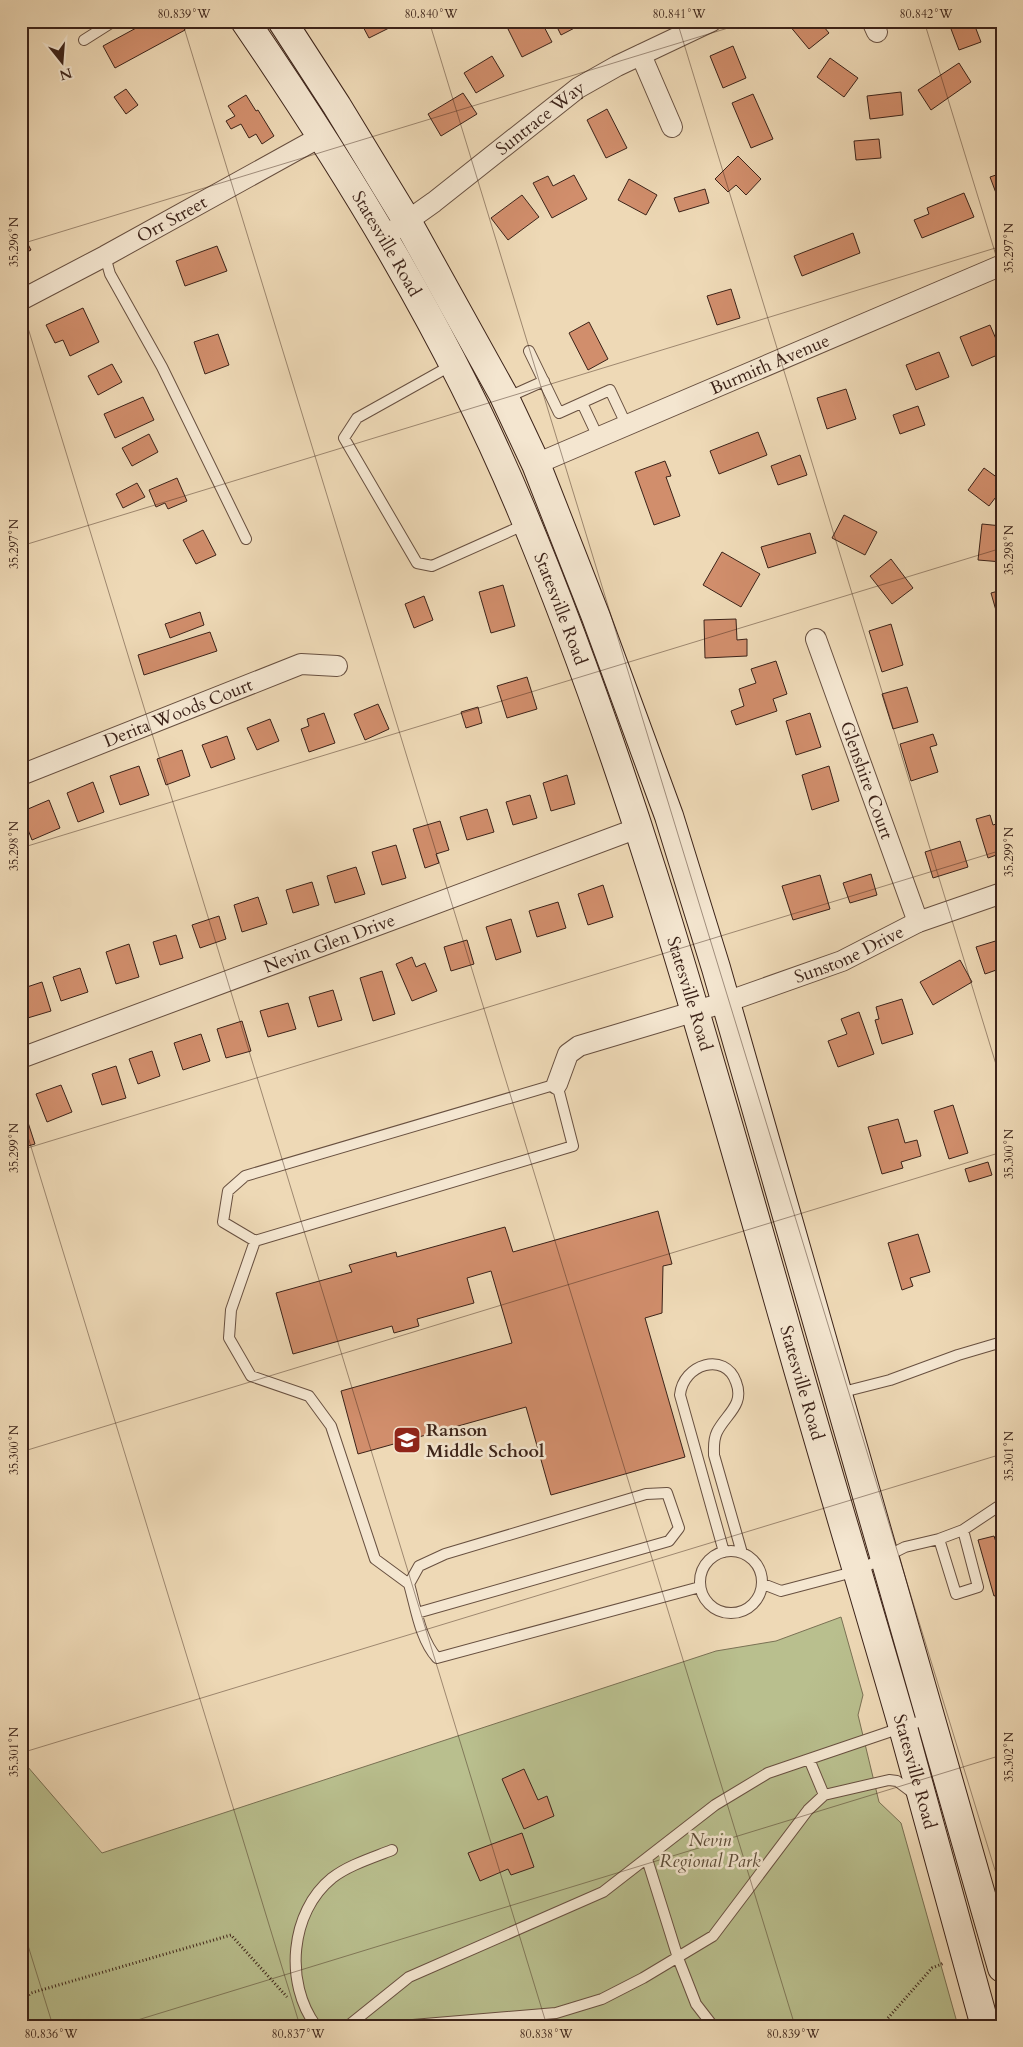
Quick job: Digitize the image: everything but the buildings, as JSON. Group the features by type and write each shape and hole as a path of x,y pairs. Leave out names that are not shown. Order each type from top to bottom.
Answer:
{"main road":[{"name":"Statesville Road","path":"245,21 322,136 383,237 453,364 527,524 609,740 694,1012 902,1727 985,2026"},
{"name":"Statesville Road","path":"282,21 337,106 407,221 505,398 536,464 607,645 669,816 726,1002 1002,1968"}],"street":[{"name":"Suntrace Way","path":"383,237 434,202 594,77 712,21"},
{"path":"642,55 672,127"},
{"name":"Orr Street","path":"21,300 105,256 322,136"},
{"name":"Burmith Avenue","path":"536,464 1002,265"},
{"name":"Glenshire Court","path":"816,639 918,922"},
{"name":"Derita Woods Court","path":"21,775 301,664 337,666"},
{"name":"Nevin Glen Drive","path":"21,1058 638,828"},
{"name":"Sunstone Drive","path":"556,1084 568,1054 579,1046 726,1002 842,961 918,922 1002,893"}],"lane":[{"path":"84,40 114,21"},
{"path":"105,256 110,274 162,368 246,539"},
{"path":"530,351 559,413 610,390 626,424"},
{"path":"453,364 356,418 344,438 417,562 432,566 527,524"},
{"path":"505,398 544,381"},
{"path":"582,403 598,437"},
{"path":"556,1084 573,1146 255,1241 224,1222 228,1191 245,1176 556,1084"},
{"path":"255,1241 231,1310 229,1338 251,1376 309,1396 331,1426 375,1559 409,1584 428,1648 437,1658 700,1587"},
{"path":"838,1393 890,1380 958,1355 1002,1342"},
{"path":"724,1552 680,1395 681,1386 687,1375 696,1367 706,1364 718,1365 729,1371 736,1380 739,1394 737,1406 716,1433 713,1443 714,1455 742,1553"},
{"path":"409,1584 419,1566 445,1554 646,1494 667,1493 679,1528 669,1542 418,1613"},
{"path":"763,1584 781,1591 857,1571 885,1559 905,1547 939,1539 963,1530 1002,1504"},
{"path":"939,1539 956,1594 978,1587 963,1530"},
{"path":"724,1552 742,1553 758,1565 763,1584 760,1594 748,1609 728,1613 710,1605 703,1597 700,1587 701,1576 704,1566 711,1558 724,1552"},
{"path":"348,2026 409,1977 603,1892 715,1804 768,1773 930,1718"},
{"path":"809,1759 824,1795"},
{"path":"401,2026 556,2013 602,1999 678,1958 713,1936 808,1810 824,1795 889,1780 897,1781 906,1786 923,1802"},
{"path":"316,2026 299,1988 295,1954 306,1910 332,1878 361,1862 392,1850"},
{"path":"646,1859 678,1958 696,2004 713,2026"}],"path":[{"path":"21,2002 31,1993 231,1935 288,1998"},
{"path":"881,2026 932,1968 944,1963"}],"green space":[{"name":"Nevin Regional Park","path":"841,1617 863,1695 858,1715 879,1802 901,1823 958,2026 21,2026 21,1759 102,1853 716,1651 776,1641"}],"place":[{"name":"Ranson Middle School","path":"407,1440"}]}
